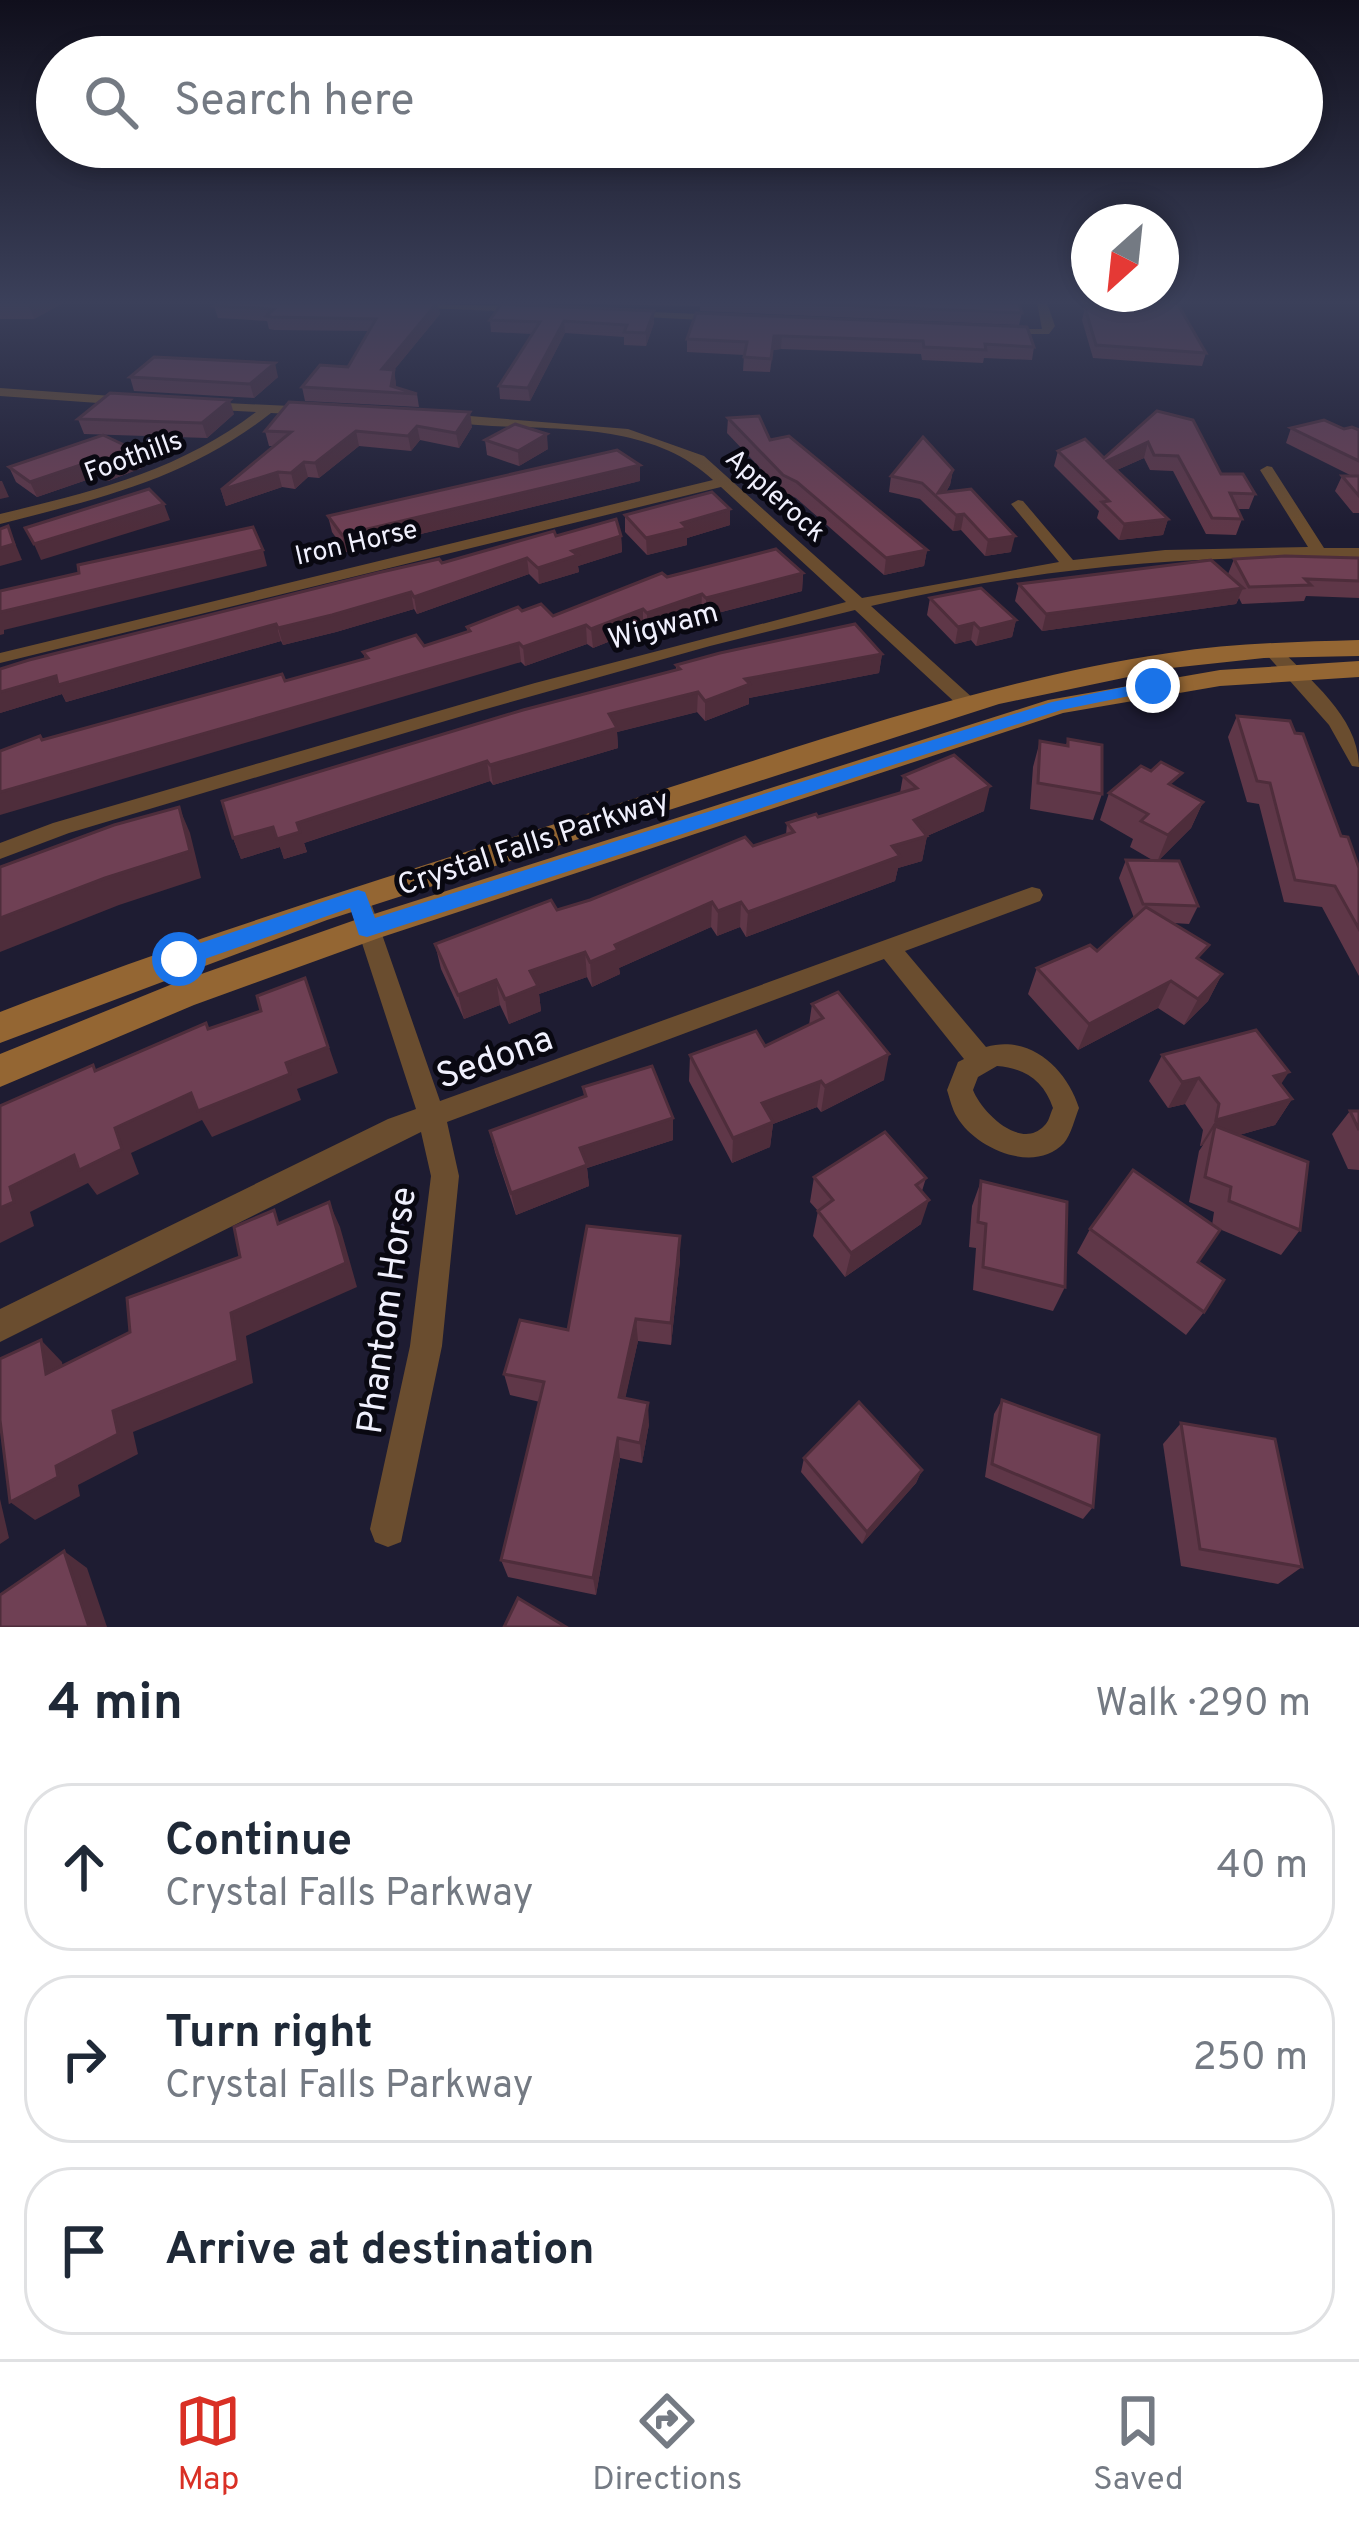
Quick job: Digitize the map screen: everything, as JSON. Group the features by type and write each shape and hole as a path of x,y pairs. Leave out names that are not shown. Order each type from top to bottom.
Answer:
{"main road":[{"name":"Crystal Falls Parkway","path":"0,1028 362,913 1058,706 1359,648"},
{"name":"Crystal Falls Parkway","path":"0,1071 362,913 968,704 1122,665 1282,661 1359,669"}],"street":[{"path":"0,392 151,403"},
{"path":"197,405 332,412"},
{"name":"Foothills","path":"0,519 170,475 234,438 268,409"},
{"name":"Applerock","path":"417,416 562,424 628,433 699,459 968,704"},
{"path":"1267,470 1318,550"},
{"name":"Iron Horse","path":"0,658 725,481"},
{"path":"1018,504 1067,562"},
{"name":"Wigwam","path":"0,851 61,828 458,710 767,624 968,578 1156,553 1359,553"},
{"path":"1282,661 1337,722 1359,760"},
{"name":"Sedona","path":"0,1326 398,1128 1032,895"},
{"name":"Phantom Horse","path":"362,913 432,1118 445,1176 436,1286 388,1529"},
{"path":"889,948 980,1059"}],"building":[{"path":"163,379 256,379 250,384"},
{"path":"309,379 392,379 391,386 417,394 302,387"},
{"path":"504,379 533,379 528,388 499,386"},
{"path":"110,393 230,400 202,423 78,419"},
{"path":"289,402 470,412 456,433 417,426 408,436 356,431 315,463 304,462 291,473 278,472 221,490 291,432 265,431"},
{"path":"1157,411 1193,420 1221,474 1243,474 1255,494 1230,493 1242,519 1212,518 1178,456 1154,455 1148,442 1107,461 1168,519 1124,524 1102,502 1109,501 1058,451 1085,439 1104,458"},
{"path":"759,416 770,440 789,436 927,550 886,558 783,475 728,418"},
{"path":"1324,420 1359,430 1359,461 1291,428"},
{"path":"515,424 547,434 518,451 485,440"},
{"path":"103,435 139,452 102,465 92,461 30,482 9,467"},
{"path":"923,437 953,470 938,493 971,489 1015,536 988,540 964,514 956,515 922,483 891,476"},
{"path":"617,450 640,465 342,535 328,516"},
{"path":"1342,476 1359,476 1359,496"},
{"path":"149,489 164,504 34,544 25,528"},
{"path":"712,492 730,509 682,523 687,528 646,538 625,515"},
{"path":"616,519 621,536 572,551 578,555 538,568 527,558 414,597 411,592 278,628 276,624 58,685 56,676 0,692 0,669 29,660"},
{"path":"8,526 14,544 0,548 0,529"},
{"path":"253,527 263,550 0,612 0,591 79,573 78,565"},
{"path":"776,549 803,573 706,598 702,594 647,613 643,609 591,629 586,625 523,647 519,643 0,792 0,751 40,736 42,740 282,674 285,681 368,658 363,652 416,635 424,646 470,631 467,627 518,607 522,611 541,604 553,616 662,573 667,577"},
{"path":"1359,558 1359,581 1305,579 1311,585 1249,587 1234,559"},
{"path":"1211,560 1243,588 1046,614 1019,584"},
{"path":"981,588 1016,620 980,629 974,623 958,627 930,598"},
{"path":"855,624 882,654 745,679 750,684 705,701 698,692 609,714 617,728 490,765 487,761 297,823 300,832 277,839 273,827 233,838 222,801 523,710 680,669 676,665"},
{"path":"1237,716 1290,721 1295,733 1303,734 1341,836 1348,837 1359,868 1359,929 1335,886 1295,880 1270,783 1257,781"},
{"path":"1068,739 1102,745 1102,794 1038,783 1040,741 1068,746"},
{"path":"954,755 990,786 914,820 927,836 892,846 900,856 748,912 741,902 718,911 712,902 615,945 618,950 590,962 585,952 530,971 538,986 505,999 496,980 458,995 435,944 551,900 557,910 590,900 745,837 753,846 794,832 787,823 917,788 903,776"},
{"path":"1161,762 1182,773 1169,784 1203,802 1168,835 1141,821 1148,814 1109,793 1141,766 1151,771"},
{"path":"179,807 190,851 0,918 0,867"},
{"path":"1126,860 1179,861 1198,906 1143,904"},
{"path":"1146,907 1209,945 1197,958 1222,974 1198,999 1171,981 1089,1024 1037,968 1090,945 1097,951"},
{"path":"305,978 328,1047 286,1063 290,1074 198,1111 191,1093 115,1128 122,1149 79,1170 74,1155 10,1187 14,1202 0,1208 0,1106 206,1023 208,1029 261,1011 257,996"},
{"path":"838,992 889,1054 825,1086 821,1081 762,1103 773,1122 733,1138 690,1055 756,1031 765,1046 823,1018 812,1004"},
{"path":"1256,1030 1289,1072 1274,1076 1292,1099 1216,1120 1219,1104 1199,1078 1182,1082 1162,1055"},
{"path":"652,1066 673,1118 580,1148 587,1165 511,1193 490,1131 586,1096 583,1087"},
{"path":"1215,1126 1308,1162 1300,1230 1229,1201 1231,1187 1205,1177"},
{"path":"885,1132 926,1178 916,1185 929,1200 851,1253 818,1211 833,1200 814,1177"},
{"path":"1133,1170 1220,1230 1198,1262 1224,1280 1204,1312 1090,1229"},
{"path":"981,1181 1067,1202 1065,1287 983,1267 986,1224 978,1222"},
{"path":"329,1202 346,1263 231,1313 238,1361 113,1411 118,1434 56,1466 58,1477 10,1502 0,1420 0,1359 41,1340 46,1374 130,1332 127,1298 240,1257 234,1227 274,1210 278,1224"},
{"path":"587,1226 680,1236 671,1323 636,1319 619,1397 648,1403 640,1443 618,1438 593,1578 501,1560 544,1382 504,1374 520,1320 568,1330"},
{"path":"1002,1400 1099,1435 1093,1507 992,1464"},
{"path":"859,1402 922,1470 867,1532 804,1458"},
{"path":"1181,1423 1275,1439 1302,1567 1200,1549"},
{"path":"64,1551 89,1627 0,1627 0,1595"},
{"path":"518,1598 566,1627 504,1627"}],"route":[{"path":"179,959 358,897 367,929 1058,706 1153,686"}]}
